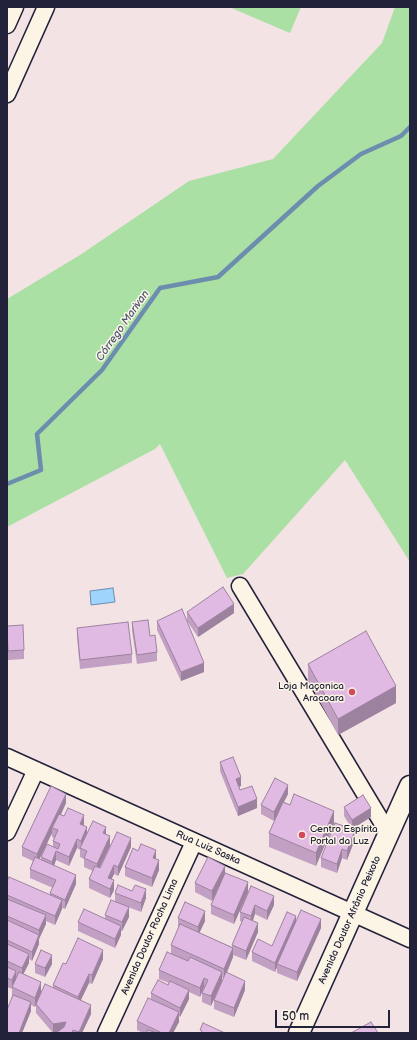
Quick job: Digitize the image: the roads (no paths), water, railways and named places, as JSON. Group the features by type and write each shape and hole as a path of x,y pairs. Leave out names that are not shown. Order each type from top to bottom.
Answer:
{"street":[{"path":"7,24 15,7"},
{"path":"7,94 46,7"},
{"path":"240,586 389,834"},
{"name":"Rua Luiz Saska","path":"7,757 410,939"},
{"path":"7,832 36,770"},
{"name":"Avenida Doutor Afrânio Peixoto","path":"299,1033 410,786"},
{"name":"Avenida Doutor Rocha Lima","path":"106,1033 194,842"}],"water":[{"path":"113,588 115,602 91,605 90,591"}],"waterway":[{"name":"Córrego Marivan","path":"7,484 41,470 37,434 102,370 160,288 218,277 318,186 361,154 401,136 410,127"}],"place":[{"name":"Loja Maçonica Aracoara","path":"352,692"},
{"name":"Centro Espírita Portal da Luz","path":"302,835"}]}
